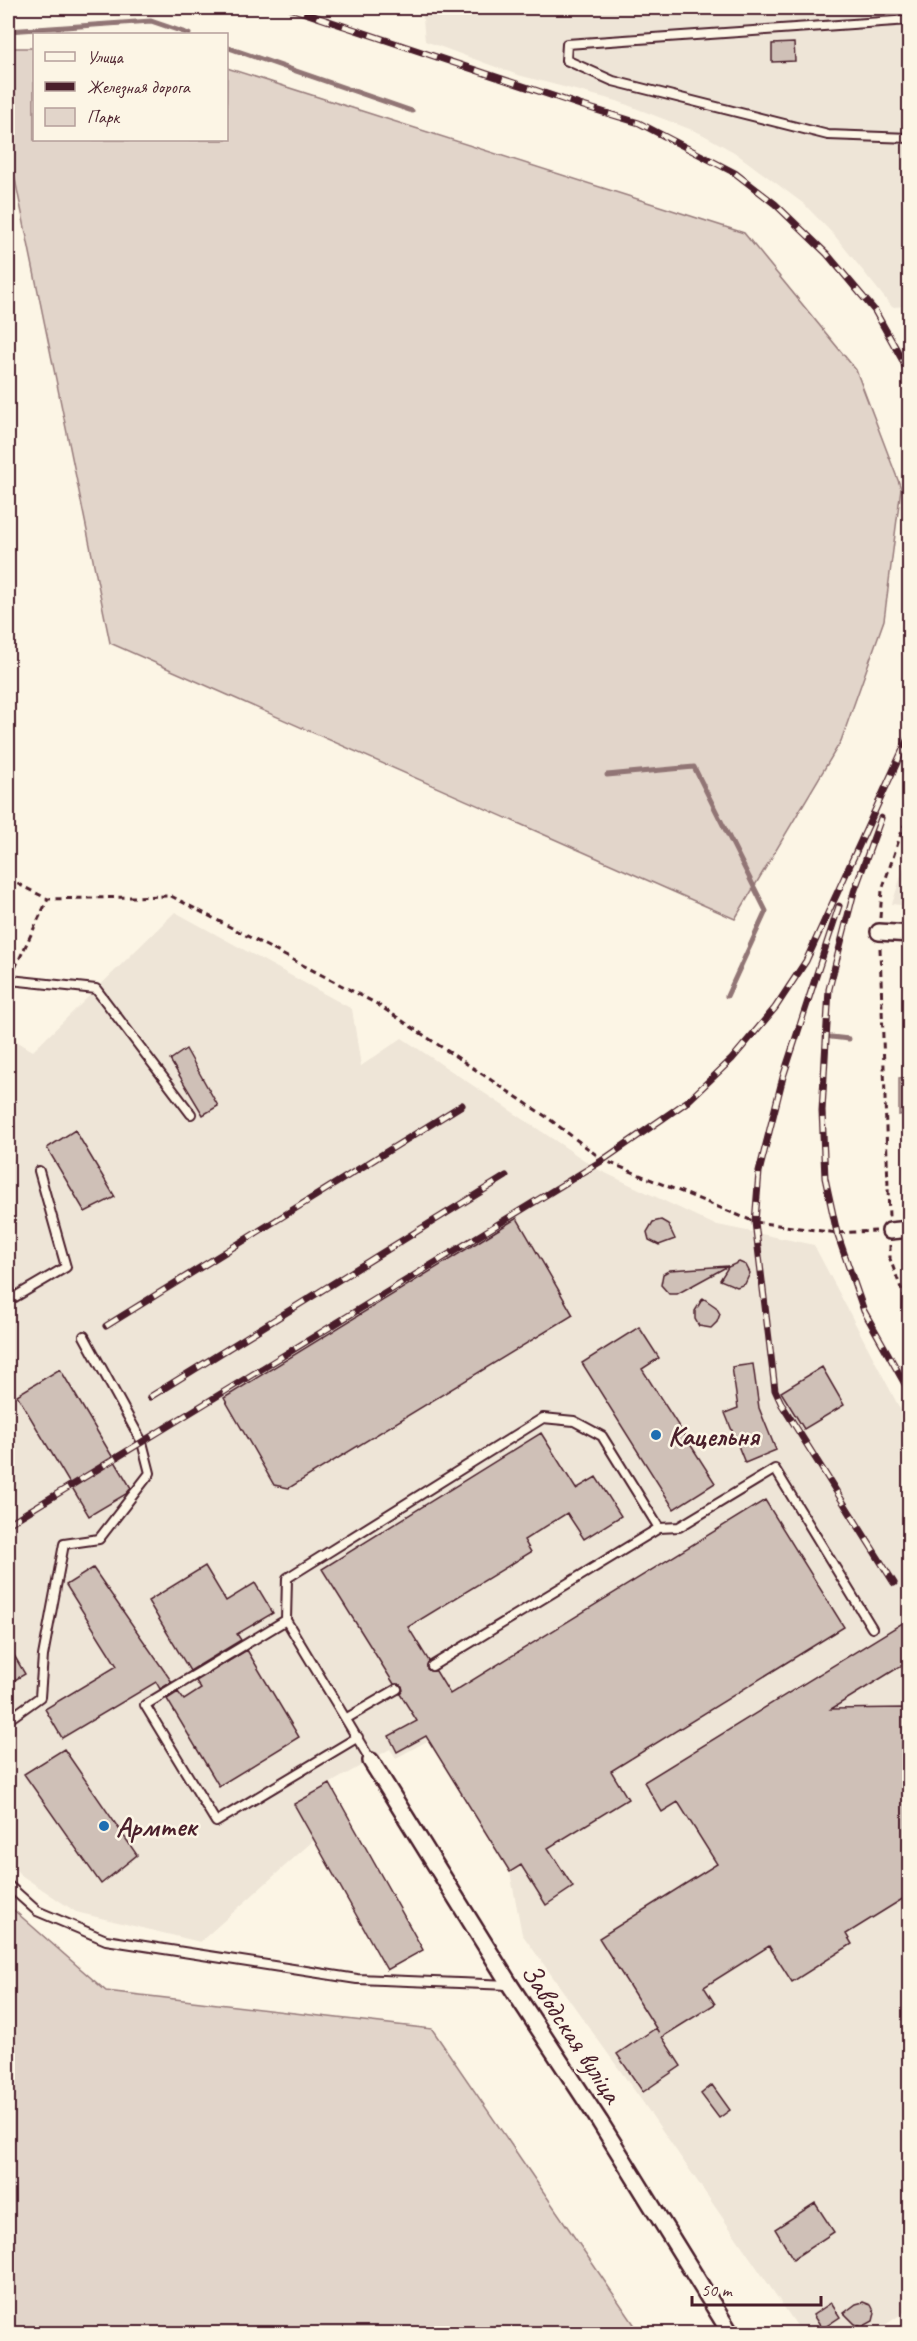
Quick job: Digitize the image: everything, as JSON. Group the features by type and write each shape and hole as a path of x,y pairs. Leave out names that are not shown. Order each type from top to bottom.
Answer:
{"street":[{"path":"879,932 909,934"},
{"path":"890,1231 909,1229"},
{"name":"Заводская вуліца","path":"371,1761 510,1985 600,2122 731,2334"}],"lane":[{"path":"909,20 567,44 566,60 613,81 828,135 909,138"},
{"path":"8,982 96,989 191,1114"},
{"path":"8,1301 66,1267 39,1171"},
{"path":"8,1720 40,1696 43,1656 64,1544 99,1539 150,1473 142,1442 84,1336"},
{"path":"371,1761 286,1620 287,1578 543,1418 574,1421 602,1436 659,1528"},
{"path":"432,1666 659,1528 679,1527 775,1469 872,1628"},
{"path":"286,1620 145,1705 216,1822 358,1737"},
{"path":"347,1718 397,1689"},
{"path":"8,1885 37,1911 106,1940 357,1979 510,1985"}],"path":[{"path":"903,825 882,890 879,932 890,1259 909,1312"},
{"path":"8,879 48,899 171,896 377,1004 549,1118 603,1160 755,1222 837,1233 890,1231"},
{"path":"8,982 48,899"}],"shaded area":[{"path":"422,8 909,8 909,306 892,307 835,236 804,204 734,152 700,133 617,101 518,75 425,41"},
{"path":"909,851 909,906 892,904"},
{"path":"175,912 352,1009 361,1066 402,1038 599,1170 713,1224 814,1245 909,1426 909,2309 873,2333 802,2333 642,2101 522,1934 510,1872 429,1740 396,1758 390,1749 294,1804 314,1840 200,1942 76,1912 21,1875 8,1862 8,1036 33,1051"},
{"path":"910,993 909,1020 903,1019 904,994"},
{"path":"909,1077 909,1113 899,1115 899,1078"}],"green space":[{"path":"8,48 33,48 33,141 228,141 228,68 744,233 856,370 901,488 884,620 841,741 735,919 110,643 8,145"},
{"path":"8,1905 106,1991 432,2029 640,2333 8,2333"}],"building":[{"path":"794,43 795,61 772,62 772,44"},
{"path":"186,1049 218,1106 203,1115 170,1060"},
{"path":"75,1130 115,1197 85,1212 47,1148"},
{"path":"517,1218 573,1315 289,1488 274,1485 224,1398"},
{"path":"661,1220 668,1224 675,1239 659,1245 649,1240 647,1232 653,1222"},
{"path":"739,1262 746,1265 750,1273 745,1284 737,1287 720,1280 728,1267"},
{"path":"728,1266 677,1294 669,1294 661,1285 663,1274 670,1270"},
{"path":"703,1298 716,1307 720,1314 717,1322 711,1328 699,1326 695,1319 695,1311"},
{"name":"Кацельня","path":"639,1327 659,1358 642,1369 715,1483 674,1509 582,1363"},
{"path":"753,1364 759,1408 776,1450 745,1463 725,1413 738,1408 732,1367"},
{"path":"822,1367 844,1405 804,1429 781,1392"},
{"path":"60,1369 131,1488 126,1494 89,1516 17,1395"},
{"path":"541,1433 576,1489 596,1477 621,1516 584,1539 567,1513 524,1540 531,1552 408,1627 429,1661 427,1669 436,1671 450,1694 765,1500 844,1627 611,1771 628,1799 548,1848 573,1887 546,1905 521,1865 510,1872 426,1736 397,1752 389,1736 417,1721 400,1694 403,1690 402,1686 394,1684 322,1569"},
{"path":"205,1566 226,1601 255,1583 273,1613 237,1634 241,1640 190,1671 148,1601"},
{"path":"93,1568 172,1682 160,1689 156,1682 62,1738 45,1709 117,1666 66,1585"},
{"path":"909,1619 909,1661 831,1709 905,1708 909,1716 909,1895 846,1934 852,1944 792,1982 769,1946 704,1987 715,2004 662,2037 681,2066 643,2092 617,2054 656,2028 599,1938 717,1864 678,1802 662,1812 644,1782"},
{"path":"8,1645 25,1674 8,1684"},
{"path":"247,1650 299,1737 219,1786 167,1699 178,1692 184,1700 201,1689 196,1681"},
{"path":"64,1749 137,1855 101,1884 24,1774"},
{"path":"330,1784 423,1950 387,1970 294,1804"},
{"path":"712,2085 730,2110 719,2118 701,2094"},
{"path":"815,2203 834,2232 793,2259 775,2229"},
{"path":"863,2302 871,2305 875,2313 873,2321 862,2327 855,2324 844,2313"},
{"path":"831,2303 840,2317 822,2329 813,2315"}],"waterway":[{"path":"8,31 151,21 186,33"},
{"path":"228,48 412,111"},
{"path":"607,775 694,767 766,911 727,996"},
{"path":"831,1037 849,1039"}],"railway":[{"path":"290,8 639,123 735,173 775,204 827,254 875,311 903,361 910,381"},
{"path":"8,1524 603,1160 688,1101 732,1059 775,1008 806,961 910,734"},
{"path":"881,818 854,892 829,989 822,1111 825,1178 837,1233 864,1311 910,1393"},
{"path":"839,906 783,1077 759,1172 755,1222 775,1390 782,1405 894,1583"},
{"path":"106,1326 462,1105"},
{"path":"150,1397 506,1176"}],"place":[{"name":"Кацельня","path":"656,1435"},
{"name":"Армтек","path":"104,1826"}]}
